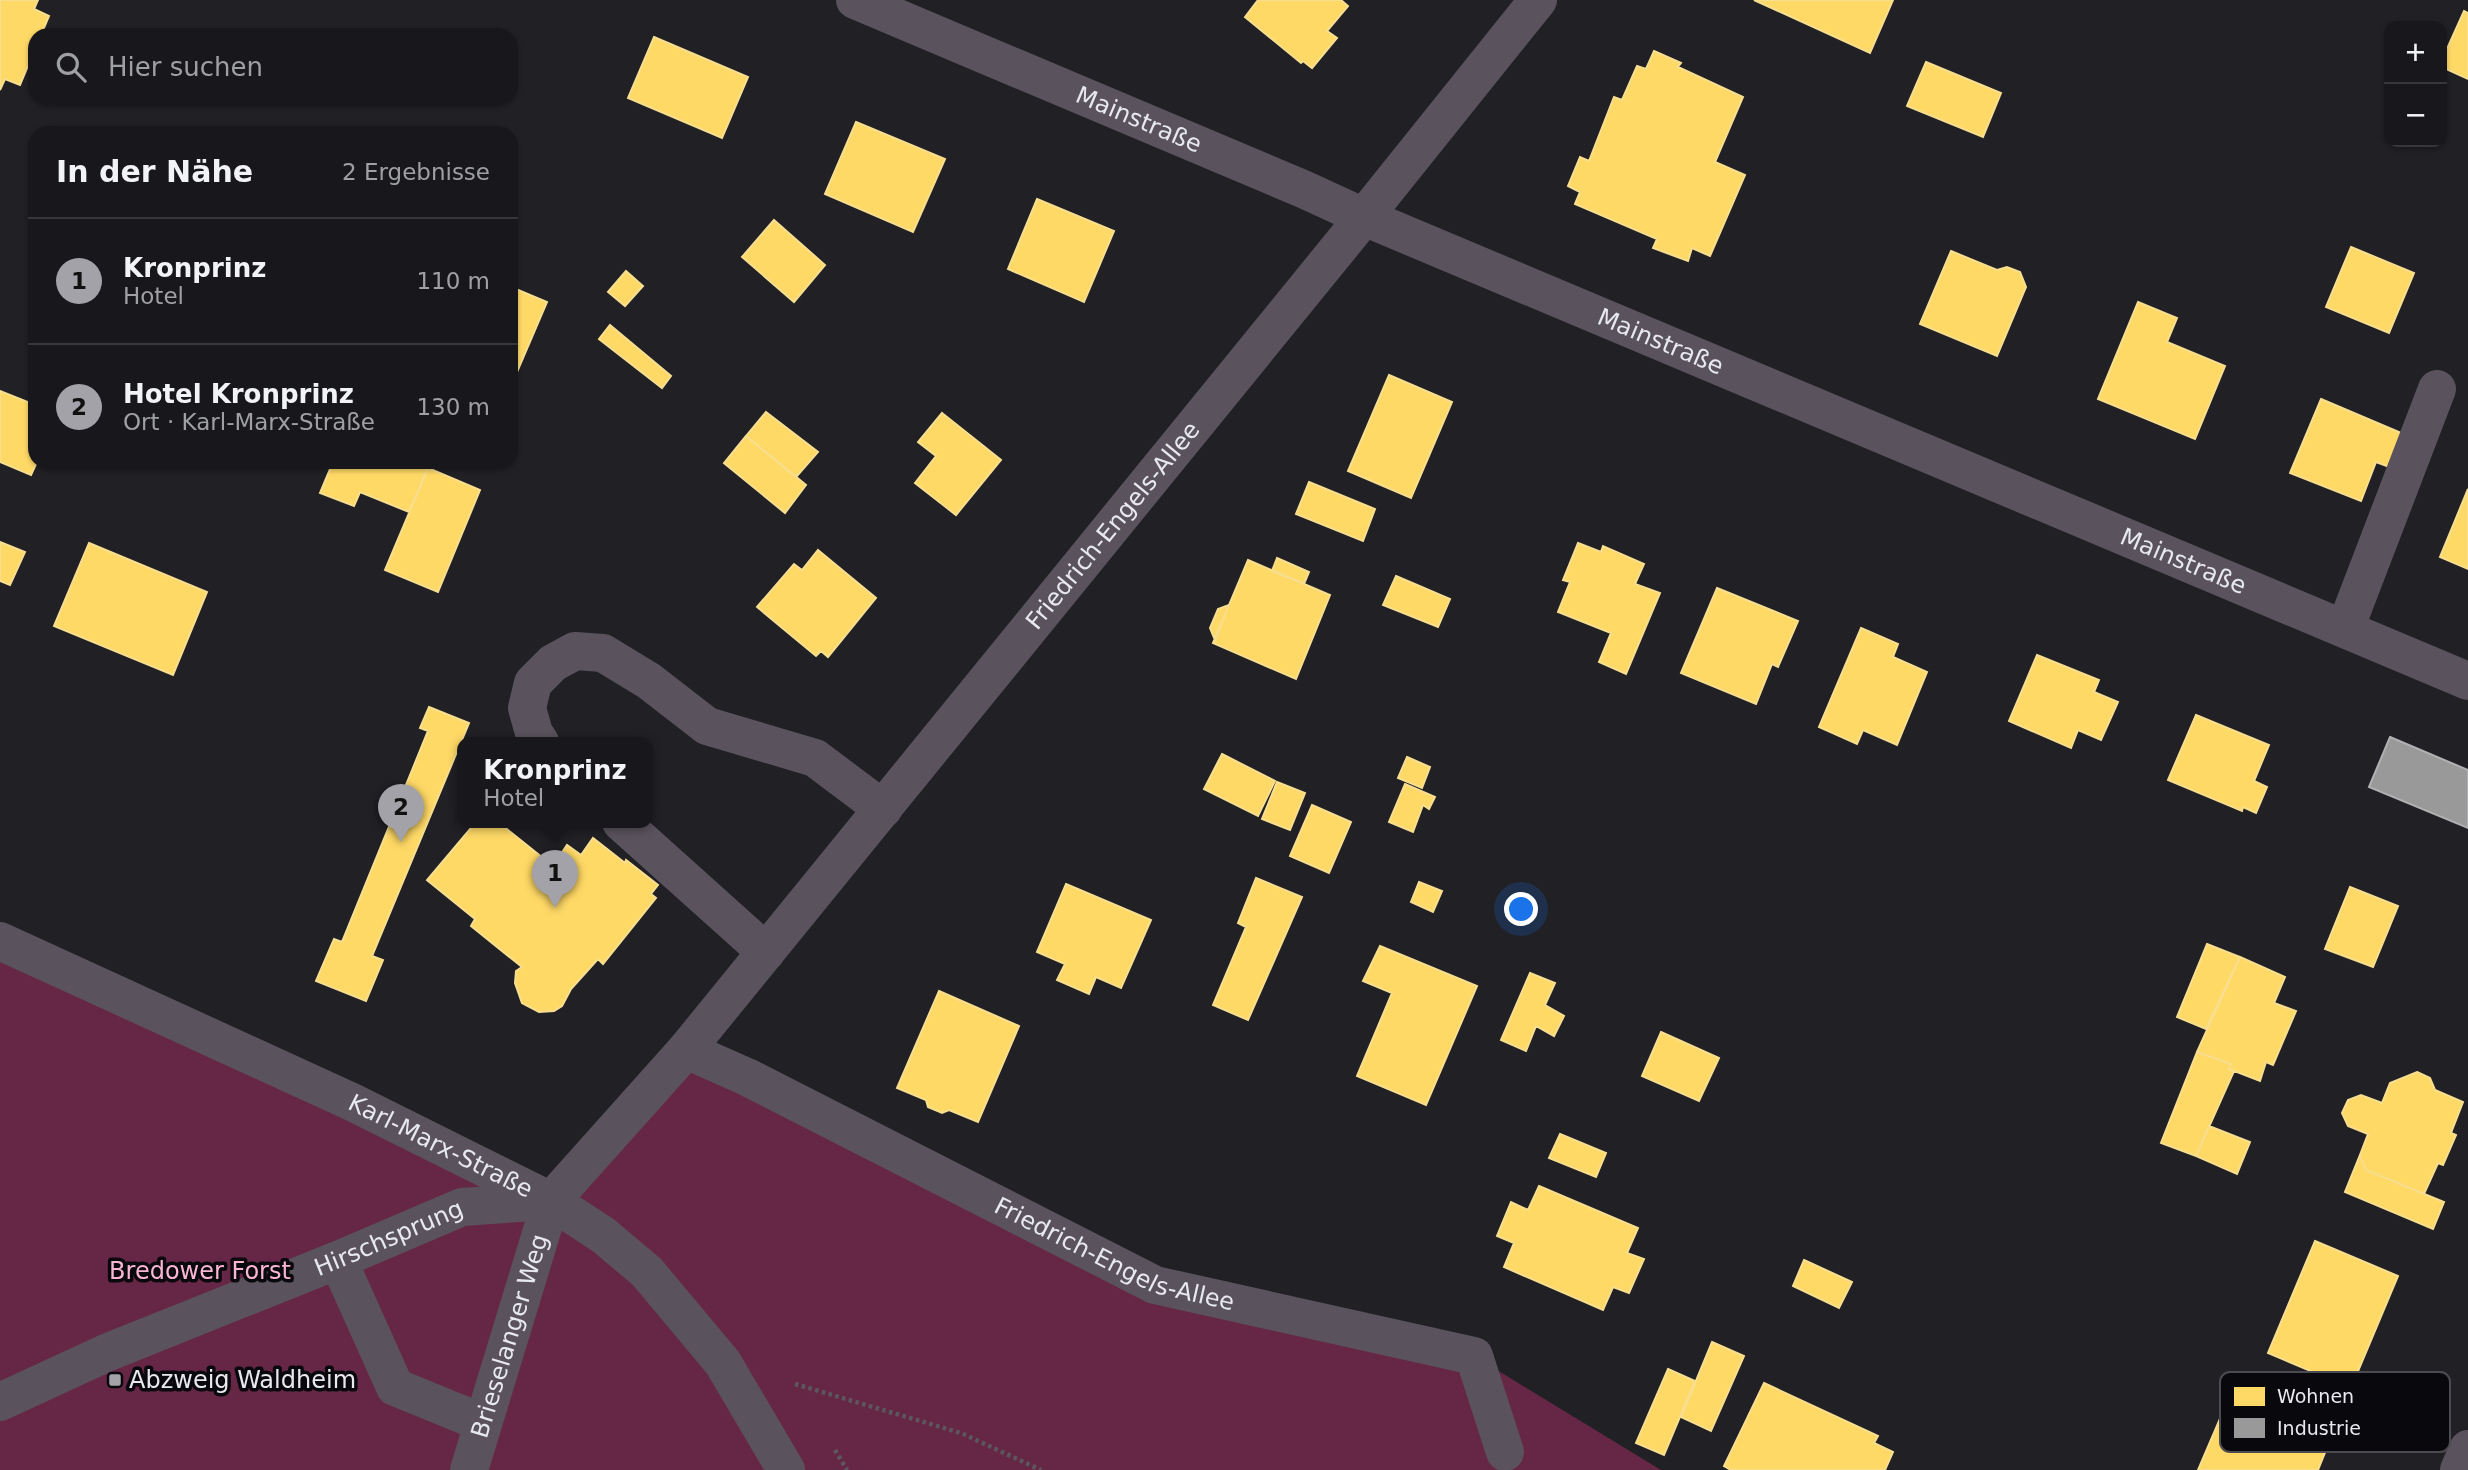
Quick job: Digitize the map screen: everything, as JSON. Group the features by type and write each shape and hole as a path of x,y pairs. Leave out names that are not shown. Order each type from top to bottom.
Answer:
{"street":[{"name":"Mainstraße","path":"855,0 2468,681"},
{"name":"Friedrich-Engels-Allee","path":"551,1200 686,1051 1538,0"},
{"path":"2345,629 2437,388"},
{"path":"537,737 527,708 533,683 553,663 575,651 603,653 649,681 707,726 815,758 883,809"},
{"path":"628,828 766,952"},
{"name":"Karl-Marx-Straße","path":"0,941 352,1102 551,1200 603,1235 647,1272 723,1363 786,1470"},
{"name":"Friedrich-Engels-Allee","path":"686,1051 747,1077 1155,1285 1474,1356 1505,1452"},
{"name":"Hirschsprung","path":"0,1402 106,1353 463,1207 551,1200"},
{"name":"Brieselanger Weg","path":"469,1470 551,1200"},
{"path":"338,1260 395,1387 484,1423"},
{"path":"2459,1470 2468,1449"}],"path":[{"path":"795,1384 961,1433 1041,1470"}],"green space":[{"name":"Bredower Forst","path":"0,960 551,1200 686,1050 1155,1285 1474,1356 1661,1470 0,1470"}],"building: Wohnen":[{"path":"0,0 38,0 34,9 49,16 44,28 28,28 28,66 20,85 5,79 0,90"},
{"path":"1258,0 1341,0 1348,6 1327,31 1337,38 1312,68 1303,61 1301,63 1245,17"},
{"path":"1754,0 1893,0 1870,53"},
{"path":"2464,11 2468,13 2468,79 2447,69 2447,49"},
{"path":"654,37 748,77 722,138 628,98"},
{"path":"1654,51 1681,63 1678,67 1743,97 1715,162 1745,175 1710,256 1692,248 1688,261 1653,248 1657,239 1575,204 1580,192 1568,186 1580,157 1589,161 1614,97 1622,100 1637,66 1646,69"},
{"path":"1926,62 2001,93 1983,137 1907,106"},
{"path":"856,122 945,159 913,232 825,194"},
{"path":"1037,199 1114,231 1084,302 1008,269"},
{"path":"774,220 825,265 794,302 742,257"},
{"path":"2351,247 2414,273 2389,333 2326,307"},
{"path":"1951,251 1997,270 2007,267 2020,272 2026,287 1997,356 1920,324"},
{"path":"626,271 643,286 625,306 608,292"},
{"path":"518,290 547,302 518,370"},
{"path":"2138,302 2177,318 2167,342 2225,366 2195,439 2098,399"},
{"path":"610,325 671,376 662,388 599,339"},
{"path":"1389,375 1452,402 1411,498 1348,471"},
{"path":"0,391 28,402 28,469 34,469 31,475 0,462"},
{"path":"2321,399 2406,435 2392,468 2376,462 2361,501 2290,473"},
{"path":"766,412 818,452 796,477 746,436"},
{"path":"942,413 1001,460 956,515 915,483 936,456 918,442"},
{"path":"746,436 806,485 785,513 724,463"},
{"path":"330,469 428,469 409,512 360,492 354,506 320,493"},
{"path":"428,469 480,490 438,592 385,570"},
{"path":"1309,482 1375,509 1363,541 1296,514"},
{"path":"2468,489 2468,569 2440,557"},
{"path":"0,542 25,552 10,585 0,581"},
{"path":"89,543 207,592 173,675 54,626"},
{"path":"1578,543 1601,552 1603,546 1644,564 1635,584 1660,593 1626,674 1599,662 1611,633 1558,612 1570,582 1563,580"},
{"path":"818,550 876,598 828,657 821,651 816,656 757,607 794,564 802,570"},
{"path":"1277,558 1309,572 1304,584 1272,571"},
{"path":"1248,560 1330,595 1296,679 1213,643"},
{"path":"1396,576 1450,599 1438,627 1383,605"},
{"path":"1717,588 1798,621 1778,667 1772,664 1756,704 1681,673"},
{"path":"1229,605 1215,640 1210,628 1218,609"},
{"path":"1861,628 1898,644 1893,657 1927,672 1897,745 1863,730 1857,744 1819,727"},
{"path":"2037,655 2099,680 2094,692 2118,702 2101,740 2078,730 2071,748 2009,721"},
{"path":"429,707 469,723 463,737 457,737 457,752 372,956 383,960 366,1001 316,981 334,939 342,942 428,731 420,728"},
{"path":"2196,715 2269,745 2254,781 2267,787 2256,813 2243,807 2242,811 2168,780"},
{"path":"1222,754 1275,781 1258,816 1204,789"},
{"path":"1407,757 1430,767 1422,788 1398,778"},
{"path":"1277,782 1305,793 1290,830 1262,819"},
{"path":"1405,784 1435,797 1429,809 1423,805 1413,832 1389,822"},
{"path":"1312,805 1351,822 1329,873 1290,856"},
{"path":"471,828 506,828 553,866 567,845 581,855 593,838 658,885 651,894 656,898 603,964 598,959 571,989 562,1006 554,1011 539,1012 522,1003 515,983 516,971 522,967 471,926 475,919 427,880"},
{"path":"1256,878 1302,897 1248,1020 1213,1005 1246,927 1238,923"},
{"path":"1419,882 1442,891 1433,912 1411,902"},
{"path":"1066,884 1151,920 1121,988 1096,977 1089,994 1057,980 1065,964 1037,952"},
{"path":"2350,887 2398,906 2373,967 2325,949"},
{"path":"2207,944 2240,957 2206,1029 2177,1017"},
{"path":"1380,946 1477,986 1426,1105 1357,1076 1392,993 1363,981"},
{"path":"2240,957 2285,977 2274,1003 2296,1011 2273,1065 2266,1062 2260,1081 2229,1069 2231,1064 2197,1052"},
{"path":"1530,973 1555,983 1545,1005 1564,1016 1554,1036 1536,1026 1526,1051 1501,1040"},
{"path":"939,991 1019,1026 978,1122 949,1110 942,1113 928,1107 926,1100 897,1088"},
{"path":"1661,1032 1719,1058 1699,1101 1642,1076"},
{"path":"2197,1052 2231,1064 2229,1069 2234,1071 2196,1156 2161,1143"},
{"path":"2417,1072 2430,1078 2435,1090 2463,1102 2451,1133 2456,1135 2443,1165 2438,1163 2424,1194 2366,1170 2360,1155 2368,1134 2348,1126 2342,1113 2348,1100 2361,1095 2382,1103 2390,1083"},
{"path":"2209,1126 2250,1142 2237,1174 2196,1156"},
{"path":"1560,1134 1606,1153 1596,1177 1549,1158"},
{"path":"2360,1155 2366,1170 2444,1202 2433,1229 2345,1192"},
{"path":"1539,1186 1638,1228 1627,1253 1644,1259 1629,1293 1613,1287 1603,1310 1504,1267 1514,1243 1497,1236 1511,1202 1528,1210"},
{"path":"2315,1241 2398,1276 2358,1372 2313,1372 2268,1353"},
{"path":"1804,1260 1852,1282 1839,1308 1793,1286"},
{"path":"1712,1342 1744,1356 1711,1431 1681,1417"},
{"path":"1668,1369 1695,1381 1664,1455 1636,1443"},
{"path":"1764,1383 1878,1436 1874,1443 1893,1452 1885,1470 1731,1470 1724,1466"},
{"path":"2220,1419 2220,1452 2325,1452 2318,1470 2198,1470"}],"building: Industrie":[{"path":"2390,737 2468,770 2468,828 2369,787"}],"place":[{"name":"Hotel Kronprinz","path":"401,842"},
{"name":"Kronprinz","path":"555,908"},
{"name":"Abzweig Waldheim","path":"115,1380"}]}
